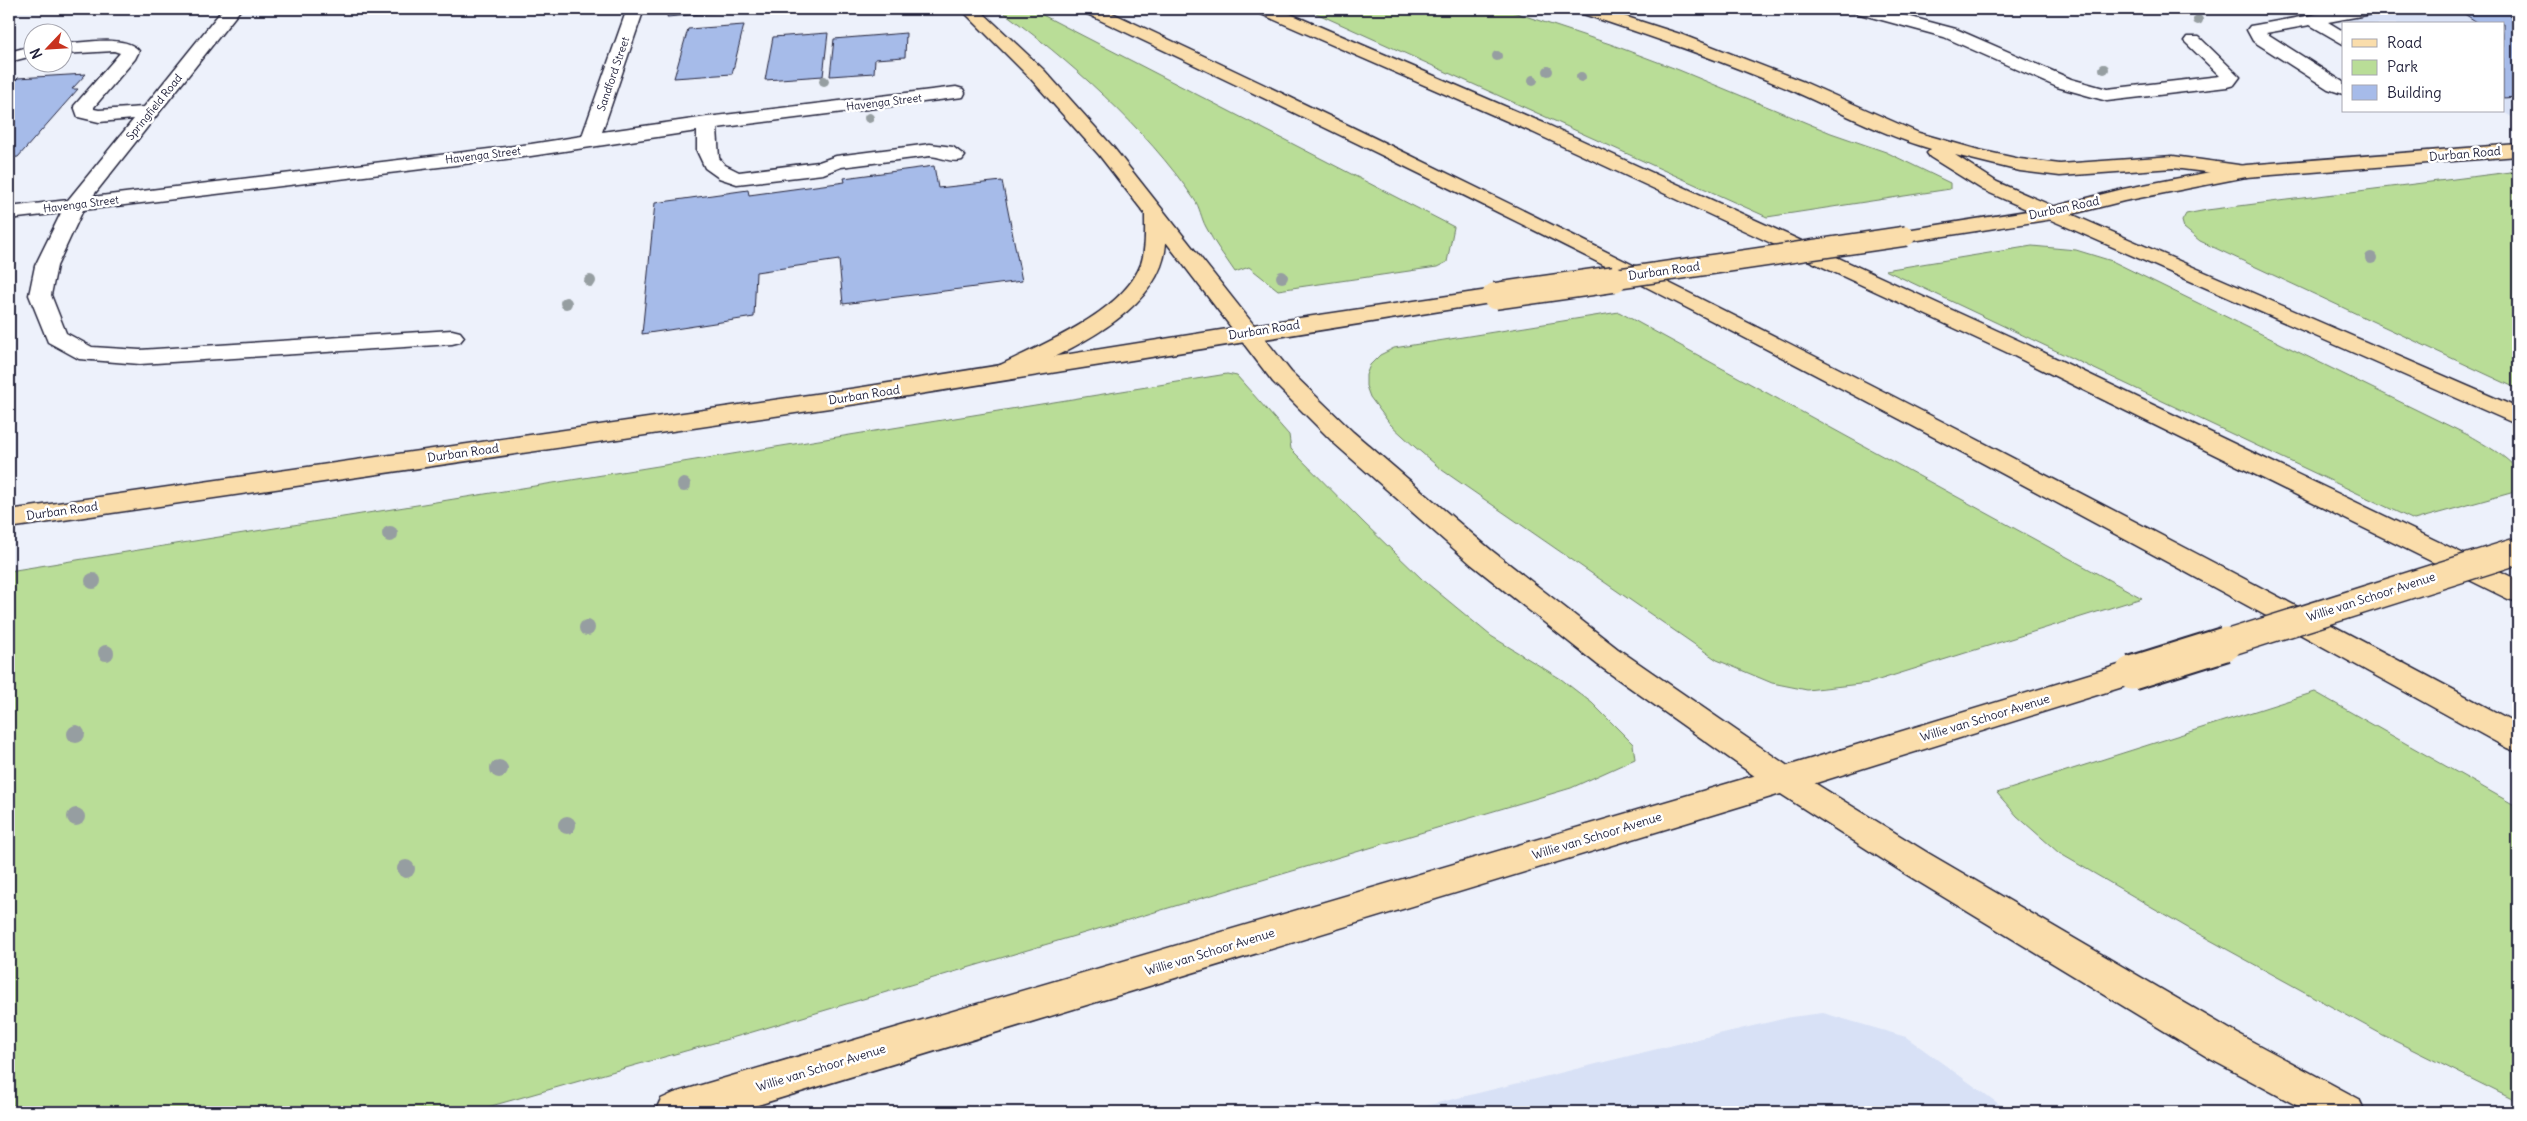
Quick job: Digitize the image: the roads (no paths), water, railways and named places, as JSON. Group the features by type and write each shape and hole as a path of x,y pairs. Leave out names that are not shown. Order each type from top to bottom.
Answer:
{"main road":[{"path":"969,9 1037,74 1106,151 1282,377 1344,438 1481,557 1608,657 1784,780 1916,862 2225,1047 2346,1112"},
{"path":"1091,9 1438,176 1939,428 2518,739"},
{"path":"1265,9 1539,128 2014,347 2518,592"},
{"path":"1586,9 1674,38 1797,86 1912,137 1990,186 2518,416"},
{"path":"1912,137 2020,165 2060,170 2173,162 2246,171"},
{"name":"Durban Road","path":"9,519 857,396 1246,333 1906,236 2053,213 2123,195 2246,171 2518,150"},
{"path":"1004,372 1053,349 1123,304 1134,292 1151,267 1154,249 1155,213"},
{"name":"Willie van Schoor Avenue","path":"674,1112 1784,780 2132,673 2518,551"}],"street":[{"name":"Springfield Road","path":"232,9 75,205 46,266 40,295 56,337 87,354 140,357 452,337"},
{"name":"Sandford Street","path":"590,140 635,9"},
{"path":"1862,9 1950,33 2064,84 2107,95 2227,81 2231,77 2193,41"},
{"path":"2342,88 2335,85 2256,33 2258,28 2370,9"},
{"path":"2313,20 2342,38"},
{"path":"72,49 114,46 122,47 130,52 84,106 85,113 99,116 150,112"},
{"path":"9,57 22,54"},
{"name":"Havenga Street","path":"9,213 521,151 706,123 956,93"},
{"path":"706,123 707,156 710,164 723,173 736,178 822,168 836,162 938,149 955,156"}]}
